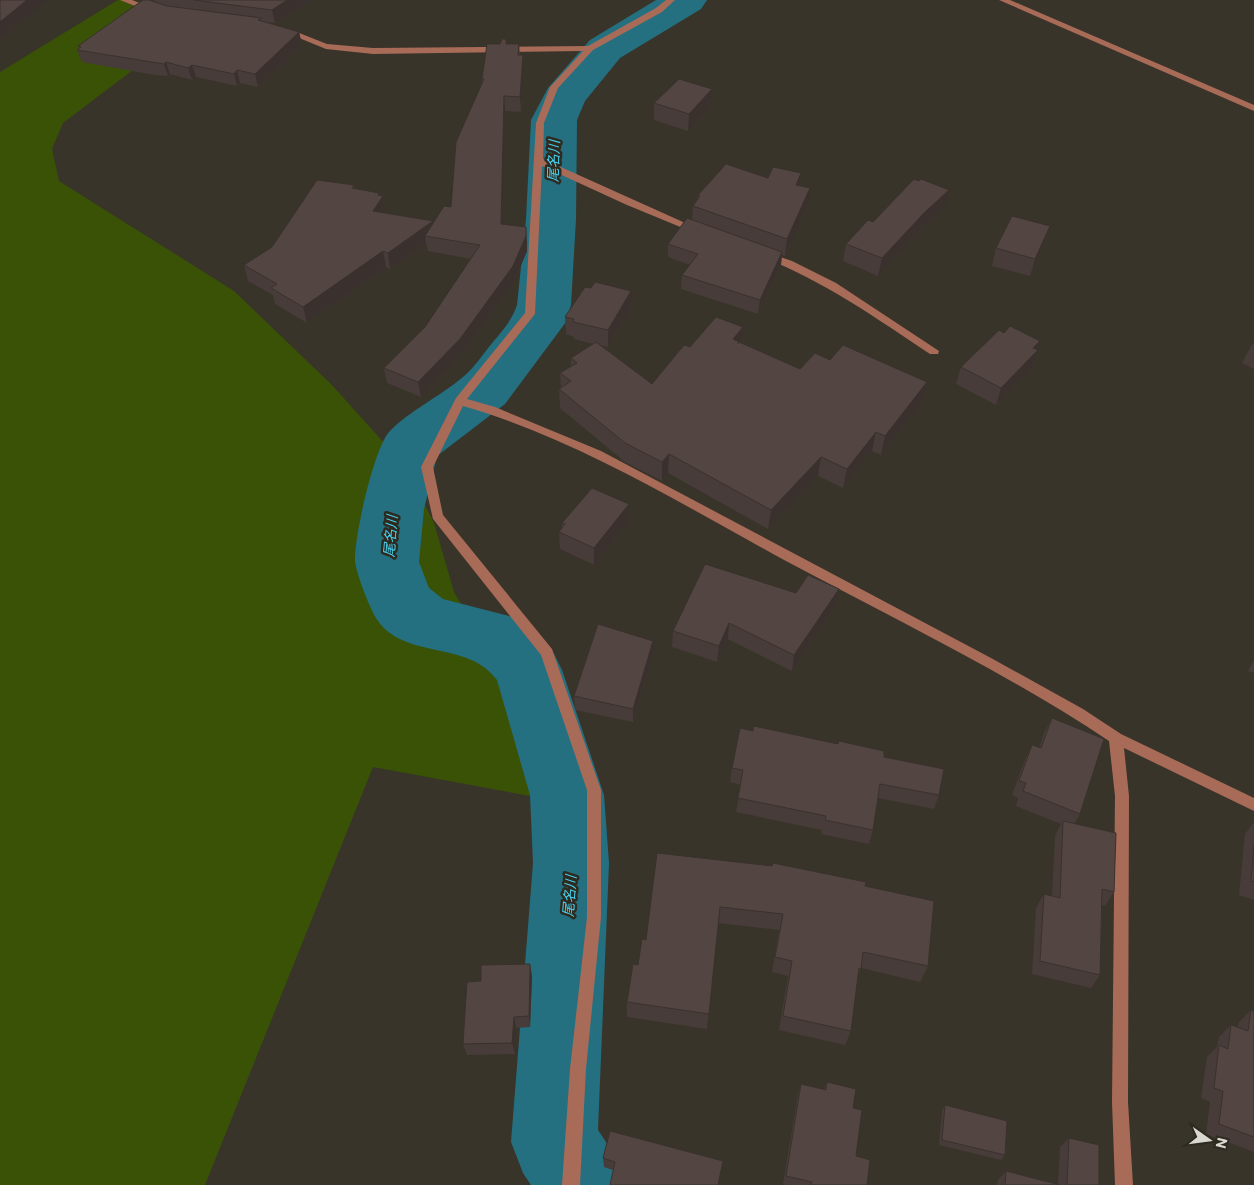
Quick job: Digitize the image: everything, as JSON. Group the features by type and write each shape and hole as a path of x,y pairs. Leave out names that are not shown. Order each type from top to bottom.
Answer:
{"street":[{"path":"124,0 163,12"},
{"path":"571,1185 578,1069 594,917 594,790 547,653 437,516 427,466 460,400 530,314 540,123 554,87 590,48 659,10 671,0"},
{"path":"1003,0 1254,108"},
{"path":"274,27 326,46 356,50 590,48"},
{"path":"538,160 630,203 712,237"},
{"path":"756,251 790,263 829,283 934,351"},
{"path":"460,400 491,410 597,454 986,662 1078,713 1116,738 1254,805"},
{"path":"1116,738 1122,796 1120,1102 1124,1185"}],"green space":[{"path":"118,0 131,0 199,20 63,123 52,149 59,181 234,291 331,384 405,466 434,523 454,592 499,668 573,764 579,805 373,767 205,1185 0,1185 0,72"}],"building":[{"path":"0,0 27,0 0,22"},
{"path":"143,0 167,6 262,18 258,20 299,32 255,74 237,70 234,74 192,65 188,68 166,62 164,64 77,50 81,47 78,46"},
{"path":"194,0 287,0 272,10"},
{"path":"502,39 506,39 506,44 519,44 518,55 523,55 520,97 504,96 501,224 526,227 526,236 513,266 460,339 418,382 384,368 425,327 480,245 425,236 444,206 451,207 456,142 484,79 482,79 487,44 500,44"},
{"path":"679,79 712,89 689,114 654,103"},
{"path":"726,164 768,178 773,167 801,173 796,185 810,188 787,239 693,206 700,196 698,195"},
{"path":"914,179 919,181 921,179 949,190 924,213 882,258 846,244 868,220 873,222"},
{"path":"317,180 354,185 352,188 379,193 378,195 383,196 373,211 433,221 388,253 383,251 303,307 271,288 277,284 244,265 272,247"},
{"path":"1012,216 1050,226 1035,259 996,248"},
{"path":"687,218 782,252 760,300 682,275 698,254 668,244"},
{"path":"595,282 631,291 608,330 573,322 574,319 565,317 585,287 591,288"},
{"path":"716,317 743,327 733,339 800,369 815,353 830,360 843,345 927,382 885,436 876,432 847,469 821,457 771,510 669,454 662,462 625,443 559,389 571,381 560,373 577,363 571,358 596,342 652,384 684,345 690,347"},
{"path":"1010,326 1040,341 1033,348 1038,350 1001,388 961,367 999,330 1004,333"},
{"path":"592,488 629,504 594,548 559,532 565,524 562,523"},
{"path":"705,564 796,593 808,575 839,589 794,655 729,623 719,646 673,631"},
{"path":"598,624 653,641 633,709 574,696"},
{"path":"1052,718 1104,739 1080,814 1023,791 1026,783 1019,781 1032,745 1041,748"},
{"path":"754,726 838,744 839,741 884,751 884,757 944,769 939,795 880,784 873,830 825,820 826,816 738,798 743,770 732,768 740,728 753,731"},
{"path":"1063,821 1116,833 1114,892 1102,889 1100,975 1040,961 1044,894 1060,898"},
{"path":"1254,845 1254,882 1251,881"},
{"path":"657,853 772,866 773,863 866,882 865,886 934,901 928,966 863,952 861,969 859,968 851,1031 783,1016 792,961 775,957 783,914 720,907 709,1014 627,1002 633,964 638,965 642,939 646,940"},
{"path":"530,964 529,1016 514,1017 512,1043 463,1044 467,982 481,981 481,965"},
{"path":"1251,1010 1254,1011 1254,1137 1219,1124 1223,1091 1214,1088 1219,1045 1228,1049 1231,1025 1248,1031"},
{"path":"827,1082 856,1089 853,1108 862,1110 856,1156 870,1160 867,1185 811,1185 812,1182 786,1176 801,1084 826,1090"},
{"path":"945,1105 1007,1121 1005,1155 942,1140"},
{"path":"610,1131 723,1161 718,1185 610,1185 615,1162 603,1158"},
{"path":"1069,1138 1099,1145 1099,1185 1067,1185"},
{"path":"1006,1171 1060,1185 1005,1185"}],"waterway":[{"name":"尾名川","path":"583,1185 554,1142 571,863 567,795 528,670 513,650 493,637 424,621 402,604 387,562 393,509 410,446 485,390 539,322 544,305 551,219 554,120 564,98 605,49 686,0"}]}
